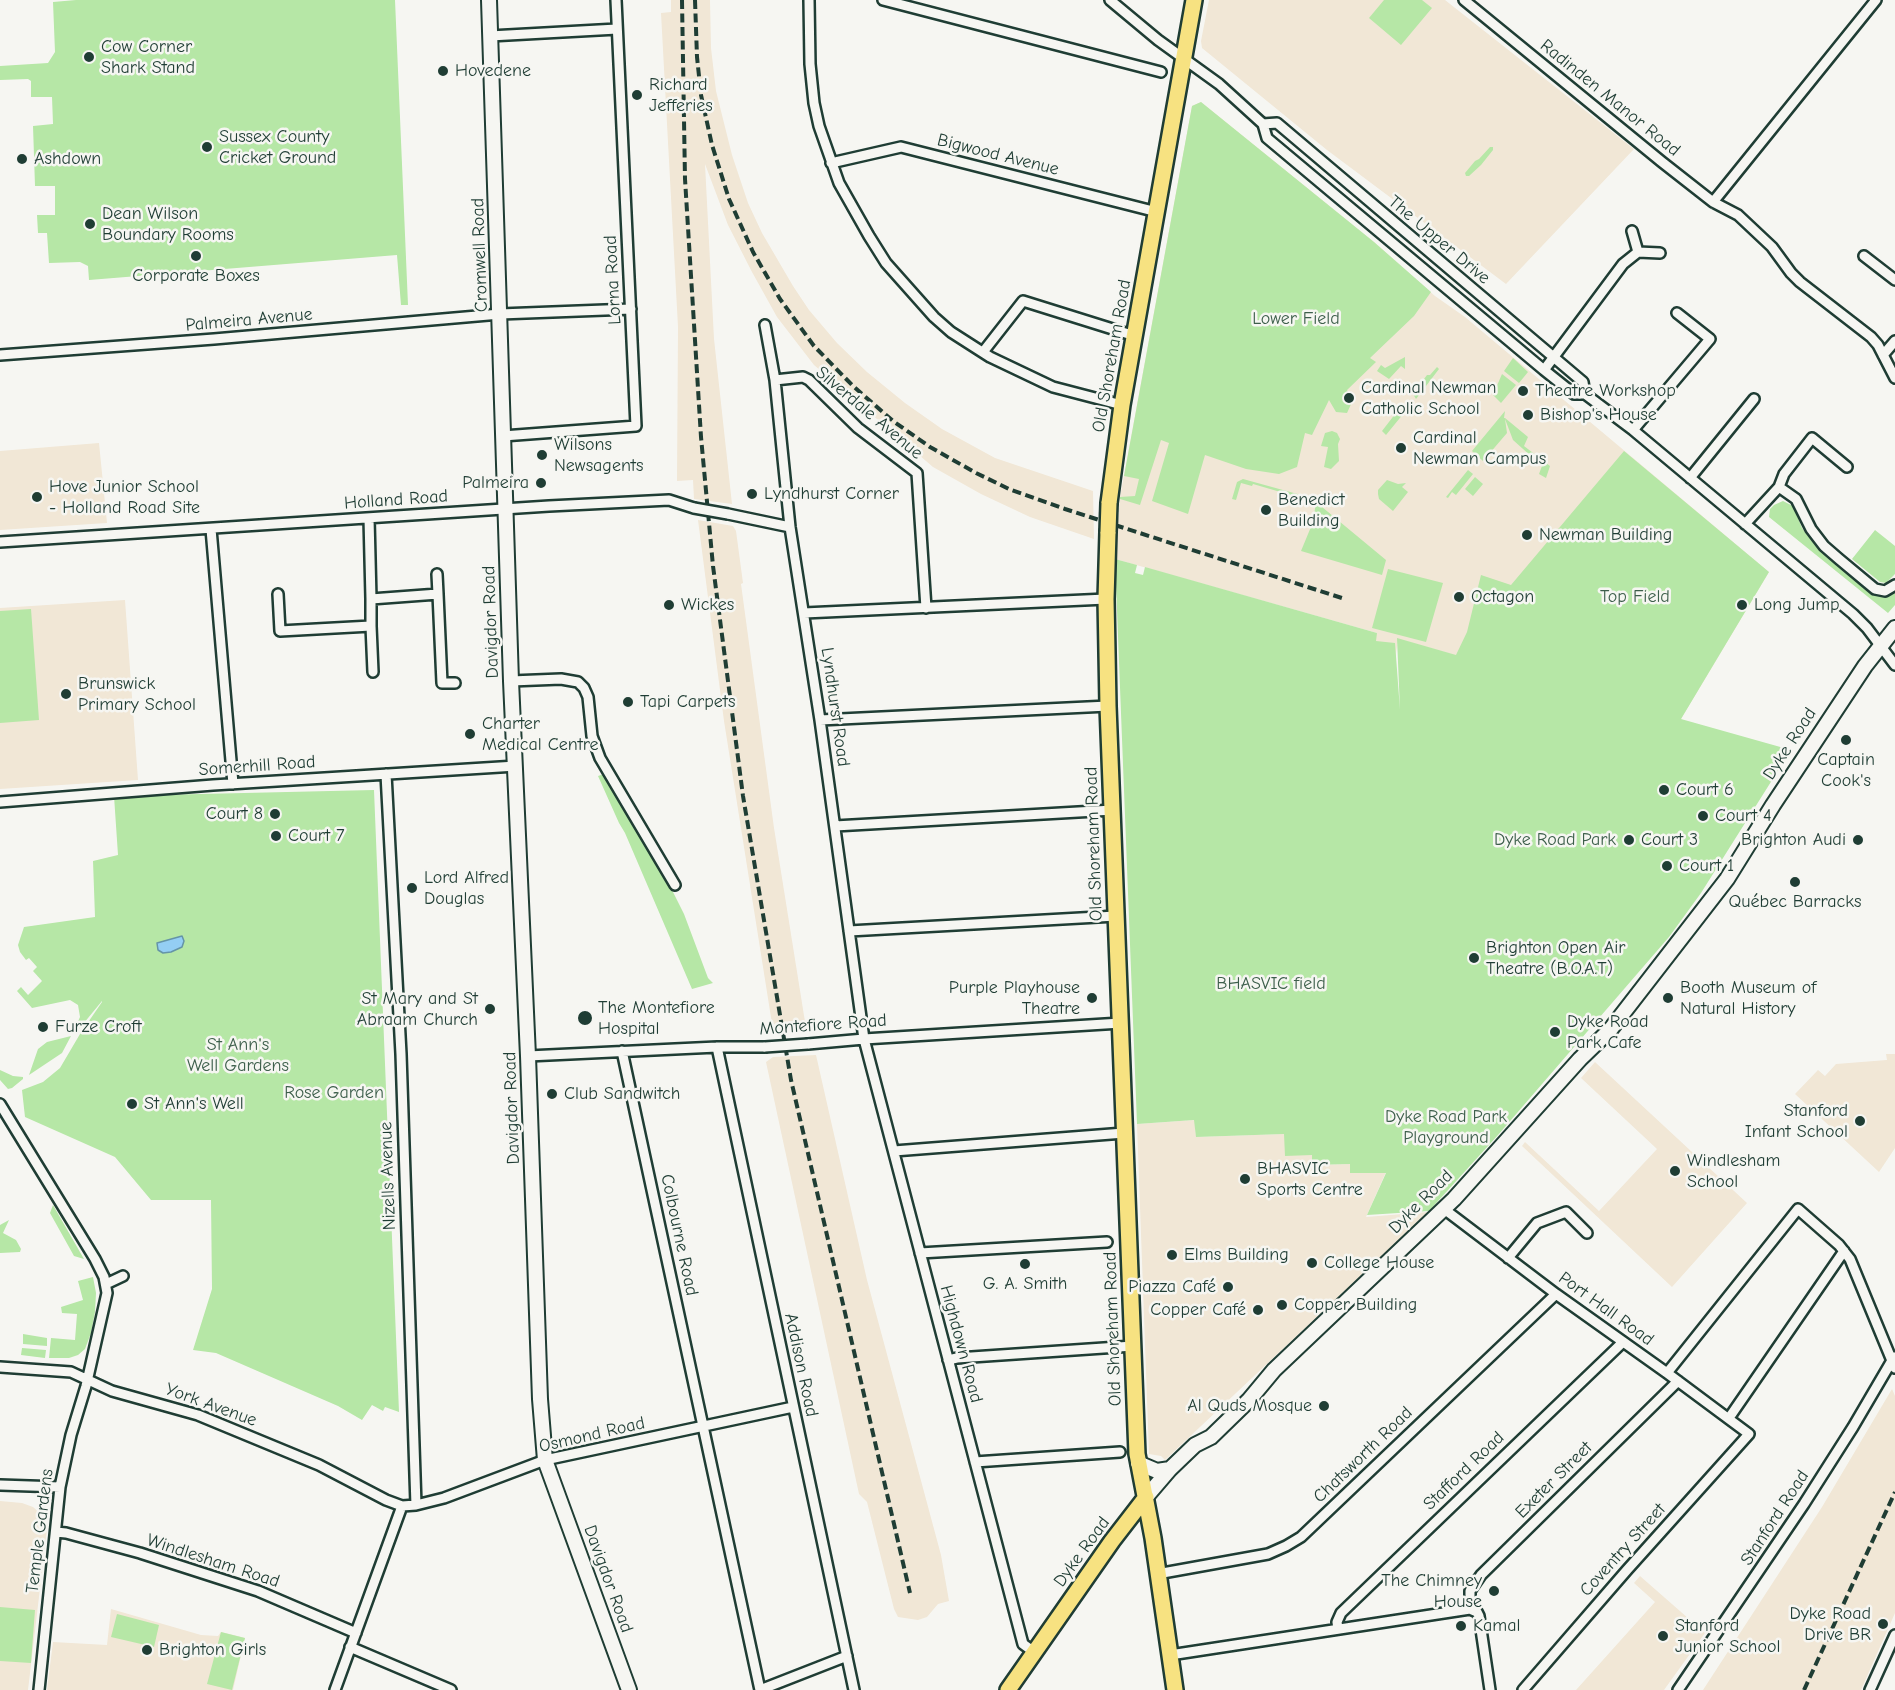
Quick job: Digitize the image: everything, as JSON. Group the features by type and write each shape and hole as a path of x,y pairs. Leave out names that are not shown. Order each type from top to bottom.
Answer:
{"main road":[{"name":"Cromwell Road","path":"489,0 506,510"},
{"name":"Old Shoreham Road","path":"1175,1690 1146,1497 1138,1463 1108,706 1106,599 1109,503 1122,405 1194,0"},
{"name":"Davigdor Road","path":"506,510 540,1399 545,1460 629,1690"},
{"name":"Dyke Road","path":"1008,1690 1146,1497 1170,1469 1195,1445 1211,1437 1274,1370 1444,1209 1580,1059 1610,1030 1727,879 1809,749 1895,628"},
{"path":"1138,1463 1157,1471 1170,1469"}],"street":[{"name":"Lorna Road","path":"503,436 636,426 616,0"},
{"path":"809,0 808,30 814,103 831,163 855,212 886,263 934,317 951,332 990,357 1053,387 1122,405"},
{"path":"884,0 1161,72"},
{"name":"The Upper Drive","path":"1110,0 1184,60 1219,84 1263,124 1267,138 1544,370 1574,394 1585,394 1633,430 1860,620 1895,665"},
{"name":"Radinden Manor Road","path":"1464,0 1713,202 1738,215 1772,247 1791,273 1871,337 1895,378"},
{"path":"1713,202 1876,0"},
{"path":"490,36 617,29"},
{"name":"The Upper Drive","path":"1263,124 1277,123 1582,382 1585,394"},
{"name":"Bigwood Avenue","path":"831,163 901,147 1157,212"},
{"path":"1632,231 1638,252"},
{"path":"1544,370 1623,264 1638,252 1660,253"},
{"path":"1864,256 1895,280"},
{"path":"983,352 1023,300 1135,336"},
{"name":"Palmeira Avenue","path":"0,355 500,314 631,309"},
{"path":"1633,430 1710,339 1677,313"},
{"name":"Lyndhurst Road","path":"765,325 775,380 790,527 820,720 864,1039"},
{"path":"1883,355 1895,341"},
{"name":"Silverdale Avenue","path":"775,380 803,377 809,380 858,428 917,473 926,608"},
{"path":"1690,478 1754,399"},
{"path":"1745,524 1779,487 1784,474 1812,438 1847,467"},
{"path":"1779,487 1796,499 1810,529 1839,559 1875,589 1888,590 1895,585"},
{"name":"Holland Road","path":"0,542 669,500 694,508 790,527"},
{"path":"369,518 373,672"},
{"path":"211,529 233,784"},
{"path":"437,574 442,683 455,683"},
{"path":"278,594 280,631 371,626"},
{"path":"371,599 438,594"},
{"path":"804,613 1106,599"},
{"path":"511,681 561,679 578,682 584,688 588,697 592,736 600,758 675,885"},
{"path":"820,720 1108,706"},
{"name":"Somerhill Road","path":"0,802 516,766"},
{"name":"Nizells Avenue","path":"386,774 401,1054 416,1505"},
{"path":"835,826 1113,810"},
{"path":"849,931 1116,916"},
{"name":"Montefiore Road","path":"528,1056 717,1047 765,1047 1120,1023"},
{"name":"Highdown Road","path":"864,1039 1023,1644 1034,1652"},
{"name":"Addison Road","path":"717,1047 854,1690"},
{"name":"Colbourne Road","path":"622,1051 760,1690"},
{"path":"0,1104 80,1234 100,1268 106,1284 123,1276"},
{"path":"894,1151 1124,1132"},
{"name":"Port Hall Road","path":"1444,1209 1556,1294 1749,1434"},
{"path":"1667,1373 1798,1209 1844,1251 1854,1267 1894,1361"},
{"path":"1508,1258 1538,1223 1566,1212 1587,1233"},
{"path":"920,1253 1107,1242"},
{"path":"1729,1418 1844,1251"},
{"name":"Temple Gardens","path":"39,1690 60,1487 71,1435 106,1306 106,1284"},
{"name":"Chatsworth Road","path":"1157,1574 1268,1554 1301,1537 1556,1294"},
{"name":"Stafford Road","path":"1338,1629 1337,1622 1341,1613 1623,1341"},
{"path":"948,1360 1133,1346"},
{"name":"Stanford Road","path":"1678,1690 1804,1504 1894,1361"},
{"name":"York Avenue","path":"0,1367 65,1372 86,1378 112,1391 217,1422 319,1465 402,1506"},
{"name":"Exeter Street","path":"1470,1609 1470,1591 1481,1575 1678,1381"},
{"name":"Osmond Road","path":"402,1506 416,1505 450,1496 545,1460 793,1407"},
{"name":"Coventry Street","path":"1523,1690 1749,1434"},
{"path":"975,1462 1120,1452"},
{"path":"0,1485 60,1487"},
{"path":"335,1690 402,1506"},
{"name":"Windlesham Road","path":"56,1532 140,1553 258,1591 356,1633"},
{"path":"1170,1655 1470,1609 1477,1612 1479,1616 1490,1690"},
{"path":"1870,1690 1895,1635"},
{"path":"350,1647 451,1690"},
{"path":"760,1690 847,1656"}],"shaded area":[{"path":"671,0 710,0 711,48 716,91 732,155 748,203 762,233 809,310 837,343 867,372 942,429 995,458 1093,491 1094,539 1030,517 981,494 933,467 814,365 777,317 752,272 728,225 705,164 714,339 732,504 694,499 693,480 677,481 678,327 661,13 671,12"},
{"path":"1209,0 1445,0 1634,149 1506,284 1327,150 1202,48 1201,41"},
{"name":"Cardinal Newman Catholic School","path":"1201,102 1374,242 1435,296 1465,317 1769,572 1681,719 1398,639 1387,719 1329,713 1377,633 1115,559 1120,497 1192,106"},
{"path":"99,443 107,523 0,530 0,451"},
{"path":"698,520 733,526 736,531 774,828 806,1028 773,1030 724,721"},
{"name":"Brunswick Primary School","path":"125,600 138,780 0,789 0,608"},
{"name":"Stanford Infant School","path":"1886,1054 1895,1054 1895,1148 1879,1172 1795,1094 1818,1070 1825,1076 1836,1064 1887,1060"},
{"path":"816,1055 867,1280 941,1555 949,1601 938,1604 927,1617 918,1620 898,1617 894,1609 867,1502 859,1494 766,1062 773,1057"},
{"name":"Windlesham School","path":"1595,1062 1747,1203 1672,1287 1522,1146 1525,1142 1599,1211 1657,1149 1581,1078"},
{"path":"1195,1120 1196,1137 1284,1134 1312,1155 1312,1165 1350,1164 1350,1173 1386,1172 1366,1217 1428,1212 1165,1460 1161,1456 1149,1454 1137,1124"},
{"path":"1892,1389 1895,1396 1895,1613 1861,1690 1703,1690 1822,1507"},
{"path":"0,1501 22,1503 33,1507 42,1515 47,1529 28,1690 0,1690"},
{"name":"Stanford Junior School","path":"1640,1576 1705,1633 1664,1690 1576,1690 1655,1602 1634,1583"},
{"name":"Brighton Girls","path":"111,1609 201,1635 218,1636 221,1632 245,1638 233,1690 47,1690 53,1642 107,1645"}],"green space":[{"path":"76,0 395,0 408,305 401,305 397,255 89,280 88,266 80,262 49,263 47,233 38,233 37,215 55,215 55,186 35,186 33,126 53,124 52,97 31,97 31,81 28,79 0,80 0,66 48,63 55,52 53,2"},
{"path":"1384,0 1422,0 1432,8 1401,45 1369,18"},
{"name":"Lower Field","path":"1201,102 1374,242 1431,292 1414,316 1370,358 1376,362 1347,390 1352,402 1347,413 1336,412 1329,400 1312,435 1305,433 1297,467 1279,474 1246,469 1205,455 1188,514 1152,501 1169,443 1161,440 1140,505 1120,499 1120,497 1135,496 1139,479 1124,476 1192,106"},
{"path":"1490,147 1493,147 1493,150 1481,165 1466,176 1465,173"},
{"path":"1405,357 1405,369 1401,366 1389,379 1377,371 1381,365 1385,368"},
{"path":"1513,358 1528,372 1519,383 1504,371"},
{"path":"1437,367 1439,369 1416,399 1413,394 1427,375 1430,375"},
{"path":"1502,374 1516,385 1501,403 1493,395"},
{"path":"1408,408 1386,435 1382,431 1399,409"},
{"path":"1505,411 1504,418 1528,437 1524,446 1550,466 1546,478 1539,474 1542,466 1513,440 1505,419 1507,433 1483,461 1472,451"},
{"path":"1332,431 1337,433 1340,439 1339,461 1331,469 1324,467 1328,447 1321,446 1325,433"},
{"path":"1624,451 1769,572 1681,719 1791,750 1701,893 1669,937 1498,1135 1429,1211 1367,1215 1386,1173 1350,1173 1350,1164 1312,1165 1312,1155 1285,1156 1284,1134 1196,1137 1194,1120 1137,1124 1115,559 1137,565 1135,573 1143,575 1145,567 1377,633 1376,641 1395,643 1400,710 1397,638 1456,655 1467,632 1481,575 1511,585"},
{"path":"1468,470 1473,474 1456,495 1452,492 1448,498 1446,497"},
{"path":"1475,477 1483,484 1473,496 1465,489"},
{"path":"1243,479 1301,495 1301,498 1253,484 1252,486 1241,483 1236,500 1232,499 1237,482"},
{"path":"1387,480 1398,484 1406,483 1402,487 1408,492 1393,511 1379,499 1378,494 1378,490"},
{"path":"1783,501 1793,506 1802,528 1818,549 1874,594 1883,595 1895,592 1895,605 1888,613 1769,517 1770,509"},
{"path":"1316,502 1386,560 1382,575 1301,551 1313,522"},
{"path":"1875,530 1895,546 1895,574 1886,583 1880,582 1852,559"},
{"path":"1388,569 1443,583 1426,642 1372,628"},
{"path":"31,609 39,720 0,723 0,611"},
{"path":"604,774 658,862 684,914 708,978 713,983 692,989 598,776"},
{"name":"St Ann's Well Gardens","path":"374,790 399,1412 385,1407 383,1411 372,1405 362,1420 338,1406 216,1353 193,1350 212,1289 211,1200 151,1200 115,1157 25,1117 22,1090 43,1082 60,1068 102,1001 79,1029 76,1026 80,1017 78,1005 70,1000 32,1008 17,991 21,987 28,995 42,981 33,971 37,967 29,958 26,960 20,952 18,945 24,927 95,917 93,861 118,855 114,796"},
{"path":"71,1036 62,1053 29,1075 38,1049 47,1042"},
{"path":"0,1070 13,1076 23,1077 23,1079 8,1089 0,1080"},
{"path":"53,1205 84,1259 74,1256 50,1213"},
{"path":"9,1220 3,1233 16,1240 21,1249 20,1252 0,1253 0,1225"},
{"path":"93,1277 96,1293 95,1312 85,1349 69,1358 49,1358 51,1338 75,1340 77,1314 62,1313 61,1307 83,1300 78,1281"},
{"path":"23,1334 47,1338 47,1346 23,1344"},
{"path":"22,1348 46,1350 45,1358 21,1355"},
{"path":"0,1607 35,1610 31,1663 0,1661"},
{"path":"117,1614 159,1625 154,1647 111,1637"},
{"path":"221,1632 245,1638 232,1690 207,1684"}],"water":[{"path":"182,936 184,941 182,947 163,953 158,950 157,943"}],"railway":[{"path":"682,0 685,179 701,437 713,566 743,796 791,1080 910,1593"},
{"path":"695,0 701,95 712,145 729,199 753,252 780,299 814,346 853,386 893,421 930,447 1009,489 1345,599"},
{"path":"1804,1690 1895,1492"}],"place":[{"name":"Cow Corner Shark Stand","path":"89,57"},
{"name":"Hovedene","path":"443,71"},
{"name":"Richard Jefferies","path":"637,95"},
{"name":"Sussex County Cricket Ground","path":"207,147"},
{"name":"Ashdown","path":"22,159"},
{"name":"Dean Wilson Boundary Rooms","path":"90,224"},
{"name":"Corporate Boxes","path":"196,256"},
{"name":"Theatre Workshop","path":"1523,391"},
{"name":"Cardinal Newman Catholic School","path":"1349,398"},
{"name":"Bishop's House","path":"1528,415"},
{"name":"Cardinal Newman Campus","path":"1401,448"},
{"name":"Wilsons Newsagents","path":"542,455"},
{"name":"Palmeira","path":"541,483"},
{"name":"Lyndhurst Corner","path":"752,494"},
{"name":"Hove Junior School - Holland Road Site","path":"37,497"},
{"name":"Benedict Building","path":"1266,510"},
{"name":"Newman Building","path":"1527,535"},
{"name":"Octagon","path":"1459,597"},
{"name":"Wickes","path":"669,605"},
{"name":"Long Jump","path":"1742,605"},
{"name":"Brunswick Primary School","path":"66,694"},
{"name":"Tapi Carpets","path":"628,702"},
{"name":"Charter Medical Centre","path":"470,734"},
{"name":"Captain Cook's","path":"1846,740"},
{"name":"Court 6","path":"1664,790"},
{"name":"Court 8","path":"275,814"},
{"name":"Court 4","path":"1703,816"},
{"name":"Court 7","path":"276,836"},
{"name":"Court 3","path":"1629,840"},
{"name":"Brighton Audi","path":"1858,840"},
{"name":"Court 1","path":"1667,866"},
{"name":"Québec Barracks","path":"1795,882"},
{"name":"Lord Alfred Douglas","path":"412,888"},
{"name":"Brighton Open Air Theatre (B.O.A.T)","path":"1474,958"},
{"name":"Purple Playhouse Theatre","path":"1092,998"},
{"name":"Booth Museum of Natural History","path":"1668,998"},
{"name":"St Mary and St Abraam Church","path":"490,1009"},
{"name":"The Montefiore Hospital","path":"585,1018"},
{"name":"Furze Croft","path":"43,1027"},
{"name":"Dyke Road Park Cafe","path":"1555,1032"},
{"name":"Club Sandwitch","path":"552,1094"},
{"name":"St Ann's Well","path":"132,1104"},
{"name":"Stanford Infant School","path":"1860,1121"},
{"name":"Windlesham School","path":"1675,1171"},
{"name":"BHASVIC Sports Centre","path":"1245,1179"},
{"name":"Elms Building","path":"1172,1255"},
{"name":"College House","path":"1312,1263"},
{"name":"G. A. Smith","path":"1025,1264"},
{"name":"Piazza Café","path":"1228,1287"},
{"name":"Copper Building","path":"1282,1305"},
{"name":"Copper Café","path":"1258,1310"},
{"name":"Al Quds Mosque","path":"1324,1406"},
{"name":"The Chimney House","path":"1494,1591"},
{"name":"Dyke Road Drive BR","path":"1883,1624"},
{"name":"Kamal","path":"1461,1626"},
{"name":"Stanford Junior School","path":"1663,1636"},
{"name":"Brighton Girls","path":"147,1650"}],"park label":[{"name":"Top Field","path":"1635,597"},
{"name":"Dyke Road Park","path":"1555,840"},
{"name":"BHASVIC field","path":"1271,984"},
{"name":"Rose Garden","path":"334,1093"},
{"name":"Dyke Road Park Playground","path":"1446,1127"}]}
